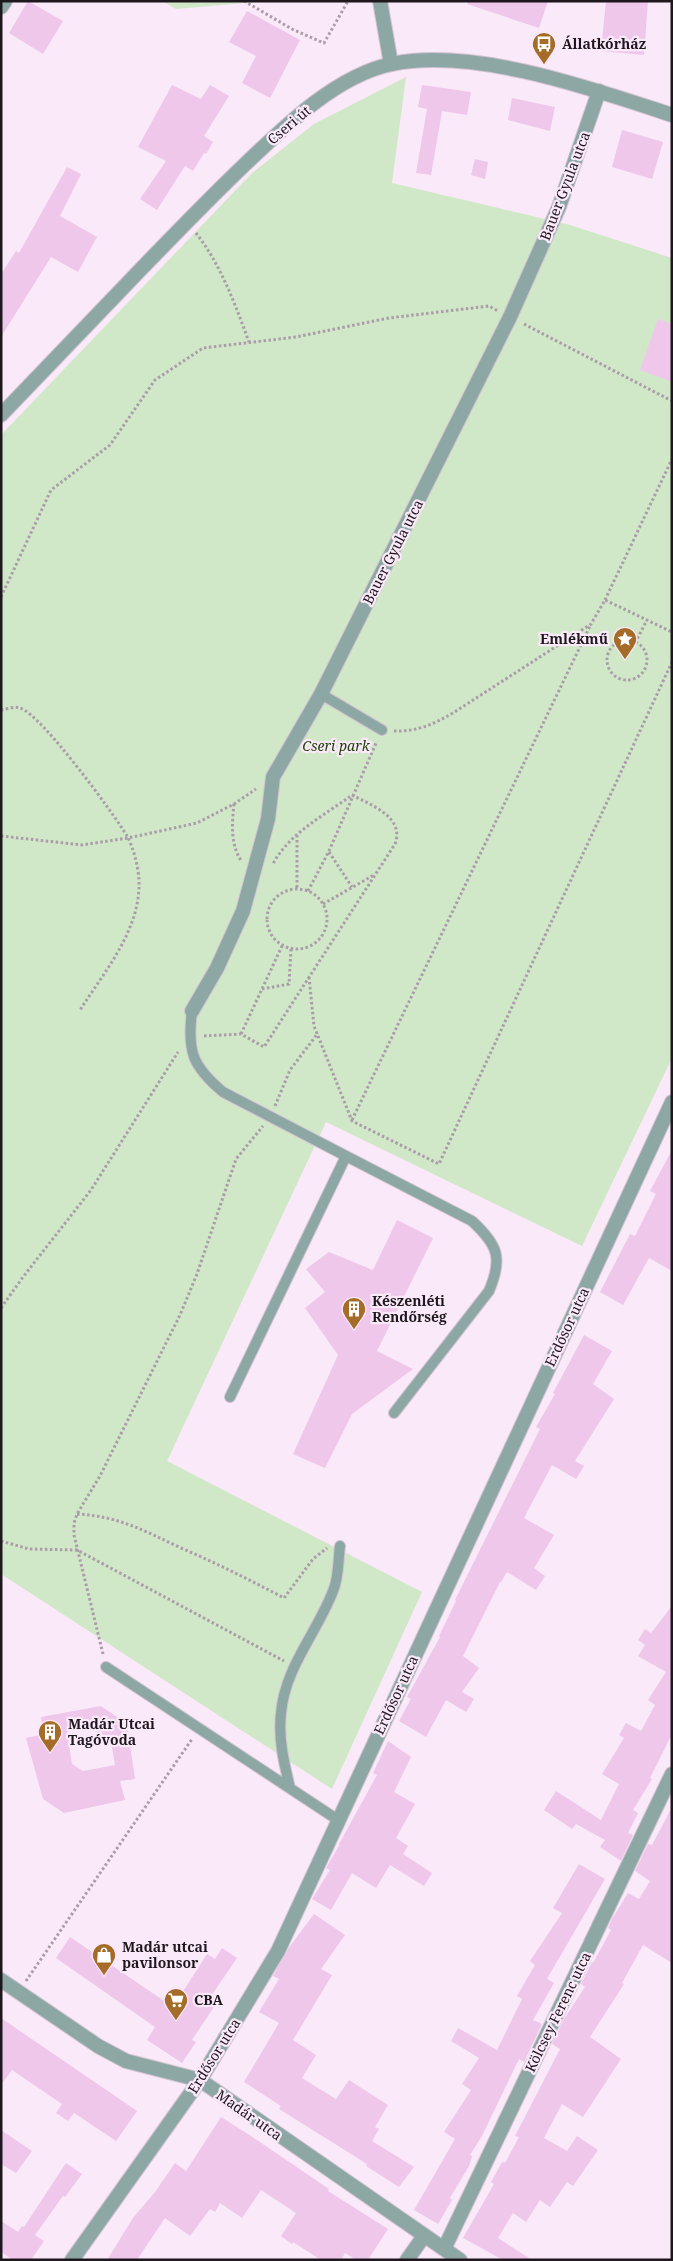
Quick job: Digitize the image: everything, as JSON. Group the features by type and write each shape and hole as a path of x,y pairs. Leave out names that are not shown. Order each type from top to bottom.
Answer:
{"street":[{"path":"1,7 5,1"},
{"path":"380,1 391,64"},
{"name":"Cseri út","path":"1,415 186,221 280,131 341,83 391,64 438,60 501,66 599,91 672,115"},
{"name":"Bauer Gyula utca","path":"192,1011 217,968 243,911 268,819 273,777 321,694 510,317 559,207 599,91"},
{"name":"Erdősor utca","path":"72,2260 200,2080 278,1951 672,1102"},
{"name":"Kölcsey Ferenc utca","path":"444,2249 672,1774"},
{"name":"Madár utca","path":"1,1980 98,2046 126,2061 200,2080 460,2260"},
{"path":"407,2260 424,2236"}],"lane":[{"path":"321,694 382,730"},
{"path":"192,1011 189,1036 194,1059 205,1078 223,1092 472,1221 488,1236 497,1254 497,1273 489,1291 394,1413"},
{"path":"230,1397 346,1156"},
{"path":"290,1788 281,1750 281,1712 293,1666 319,1623 334,1589 340,1546"},
{"path":"106,1667 338,1820"}],"path":[{"path":"244,1 292,29 324,44 348,1"},
{"path":"186,221 204,243 229,290 249,342"},
{"path":"1,597 51,490 110,445 155,380 203,348 296,337 389,318 489,306 672,401"},
{"path":"352,1121 672,459"},
{"path":"605,600 672,632"},
{"path":"635,643 647,620"},
{"path":"308,891 329,851 382,730 403,732 430,726 591,624"},
{"path":"623,640 635,643 646,652 648,660 646,666 640,677 627,681 622,680 610,671 606,655 617,642 623,640"},
{"path":"309,977 311,1014 352,1121 439,1164 672,662"},
{"path":"1,710 20,708 44,728 75,765 128,838 136,860 139,881 133,922 113,960 80,1010"},
{"path":"1,836 82,845 128,838 197,823 234,804 273,777"},
{"path":"272,866 280,850 297,834 352,795"},
{"path":"1,1308 91,1190 189,1036 241,1034 264,1046 398,837 393,821 388,816 352,795"},
{"path":"234,804 232,825 234,843 239,858 252,877"},
{"path":"297,834 297,889"},
{"path":"329,851 352,887"},
{"path":"323,904 374,875"},
{"path":"297,889 308,891 323,904 327,923 324,932 310,946 301,949 291,949 282,946 268,928 266,917 269,906 276,897 286,891 297,889"},
{"path":"241,1034 282,946"},
{"path":"262,989 289,984 291,949"},
{"path":"106,1667 74,1535 74,1523 77,1514 100,1476 180,1316 197,1274 236,1159 269,1116 290,1070 318,1033"},
{"path":"77,1514 102,1515 131,1524 234,1572 284,1598 313,1559 326,1548 340,1546"},
{"path":"1,1541 29,1549 78,1550 293,1666"},
{"path":"18,1992 200,1728"}],"green space":[{"path":"162,1 268,1 176,9"},
{"name":"Cseri park","path":"406,77 392,183 570,225 672,258 672,1058 582,1246 326,1122 167,1461 422,1592 332,1789 1,1574 1,435 252,173 314,124"}],"building":[{"path":"28,1 63,21 43,54 9,33"},
{"path":"468,1 548,1 539,28 467,4"},
{"path":"606,1 648,1 644,55 601,51"},
{"path":"247,11 300,40 270,98 242,83 256,56 229,42"},
{"path":"172,85 201,99 210,85 229,96 204,136 213,142 206,154 204,153 193,171 185,166 157,210 140,199 166,161 138,147"},
{"path":"422,85 471,92 467,115 442,111 431,175 416,173 427,109 418,107"},
{"path":"512,98 555,107 550,131 508,120"},
{"path":"622,130 663,142 652,179 612,167"},
{"path":"475,159 488,162 485,179 471,175"},
{"path":"67,167 81,174 60,216 97,237 78,272 51,257 1,337 1,274 16,251 19,253"},
{"path":"658,319 672,324 672,382 640,370"},
{"path":"672,1150 672,1271 649,1258 623,1305 600,1292 630,1234 635,1236 656,1194 650,1191"},
{"name":"Készenléti Rendőrség","path":"397,1220 433,1238 377,1351 413,1369 352,1414 325,1468 293,1454 338,1355 305,1308 325,1292 306,1269 329,1252 373,1270"},
{"path":"584,1335 612,1351 593,1384 614,1399 575,1461 584,1466 576,1479 552,1465 524,1518 554,1535 534,1568 545,1576 536,1590 507,1572 500,1582 463,1656 479,1668 462,1692 474,1699 466,1712 446,1700 426,1737 399,1721 411,1699 407,1697 440,1637 455,1600 540,1429 536,1427 555,1394 553,1393"},
{"path":"672,1606 672,1734 650,1778 652,1779 633,1810 638,1813 628,1833 633,1835 621,1861 600,1847 605,1840 576,1824 572,1829 544,1810 556,1791 601,1820 619,1784 602,1774 624,1738 619,1735 626,1723 641,1731 655,1705 648,1700 666,1672 638,1656 645,1645 638,1640 645,1629 651,1633"},
{"name":"Madár Utcai Tagóvoda","path":"101,1706 127,1724 135,1779 120,1781 125,1800 64,1813 43,1799 26,1738 44,1734 41,1717","holes":["89,1727 111,1742 115,1765 83,1771 72,1764 67,1732"]},
{"path":"388,1741 411,1757 394,1792 415,1804 396,1838 408,1846 403,1854 432,1873 424,1886 390,1865 376,1888 352,1873 331,1910 312,1899 330,1870 326,1868 377,1775 373,1773"},
{"path":"672,1807 672,1963 643,1945 622,1983 624,1984 590,2037 621,2059 583,2117 562,2104 544,2138 567,2151 577,2136 598,2150 573,2186 567,2182 550,2207 540,2200 526,2222 513,2213 498,2238 532,2260 503,2260 463,2238 494,2184 491,2182 502,2162 505,2163 519,2137 515,2136 560,2049 552,2044 564,2019 585,1987 581,1984 611,1930 608,1928 612,1919 628,1893 639,1899 650,1881 635,1871 648,1844 652,1845"},
{"path":"579,1864 605,1879 547,1979 554,1983 533,2020 542,2024 524,2062 519,2059 482,2136 470,2155 472,2156 469,2166 450,2198 452,2200 438,2224 414,2210 455,2139 444,2132 471,2090 462,2084 479,2058 451,2041 458,2028 497,2050 522,1999 517,1996 535,1965 530,1961 562,1913 553,1908"},
{"path":"314,1914 345,1935 321,1969 332,1975 293,2040 316,2055 302,2078 336,2099 349,2080 388,2105 375,2127 379,2129 372,2141 414,2167 399,2187 366,2166 367,2164 279,2109 281,2106 244,2082 279,2023 259,2012 279,1979 273,1976 288,1949"},
{"path":"70,1937 173,2007 207,1954 215,1959 222,1948 237,1958 209,1999 216,2004 192,2040 196,2042 182,2063 147,2040 155,2027 56,1958"},
{"path":"1,2018 137,2111 116,2141 74,2113 68,2121 56,2113 62,2104 12,2070 1,2085"},
{"path":"221,2117 329,2189 328,2191 388,2229 368,2260 356,2260 345,2253 341,2260 321,2260 293,2242 292,2244 281,2236 296,2213 261,2190 242,2218 220,2203 215,2212 210,2209 190,2236 165,2218 137,2260 107,2260 133,2218 155,2192 175,2163 186,2171"},
{"path":"1,2130 32,2151 16,2173 1,2164"},
{"path":"66,2163 82,2174 65,2197 63,2196 35,2235 44,2241 31,2260 13,2260 1,2252 1,2221 18,2232 22,2226 24,2227"}],"place":[{"name":"Állatkórház","path":"544,65"},
{"name":"Emlékmű","path":"625,660"},
{"name":"Készenléti Rendőrség","path":"354,1330"},
{"name":"Madár Utcai Tagóvoda","path":"50,1753"},
{"name":"Madár utcai pavilonsor","path":"104,1976"},
{"name":"CBA","path":"176,2021"}]}
